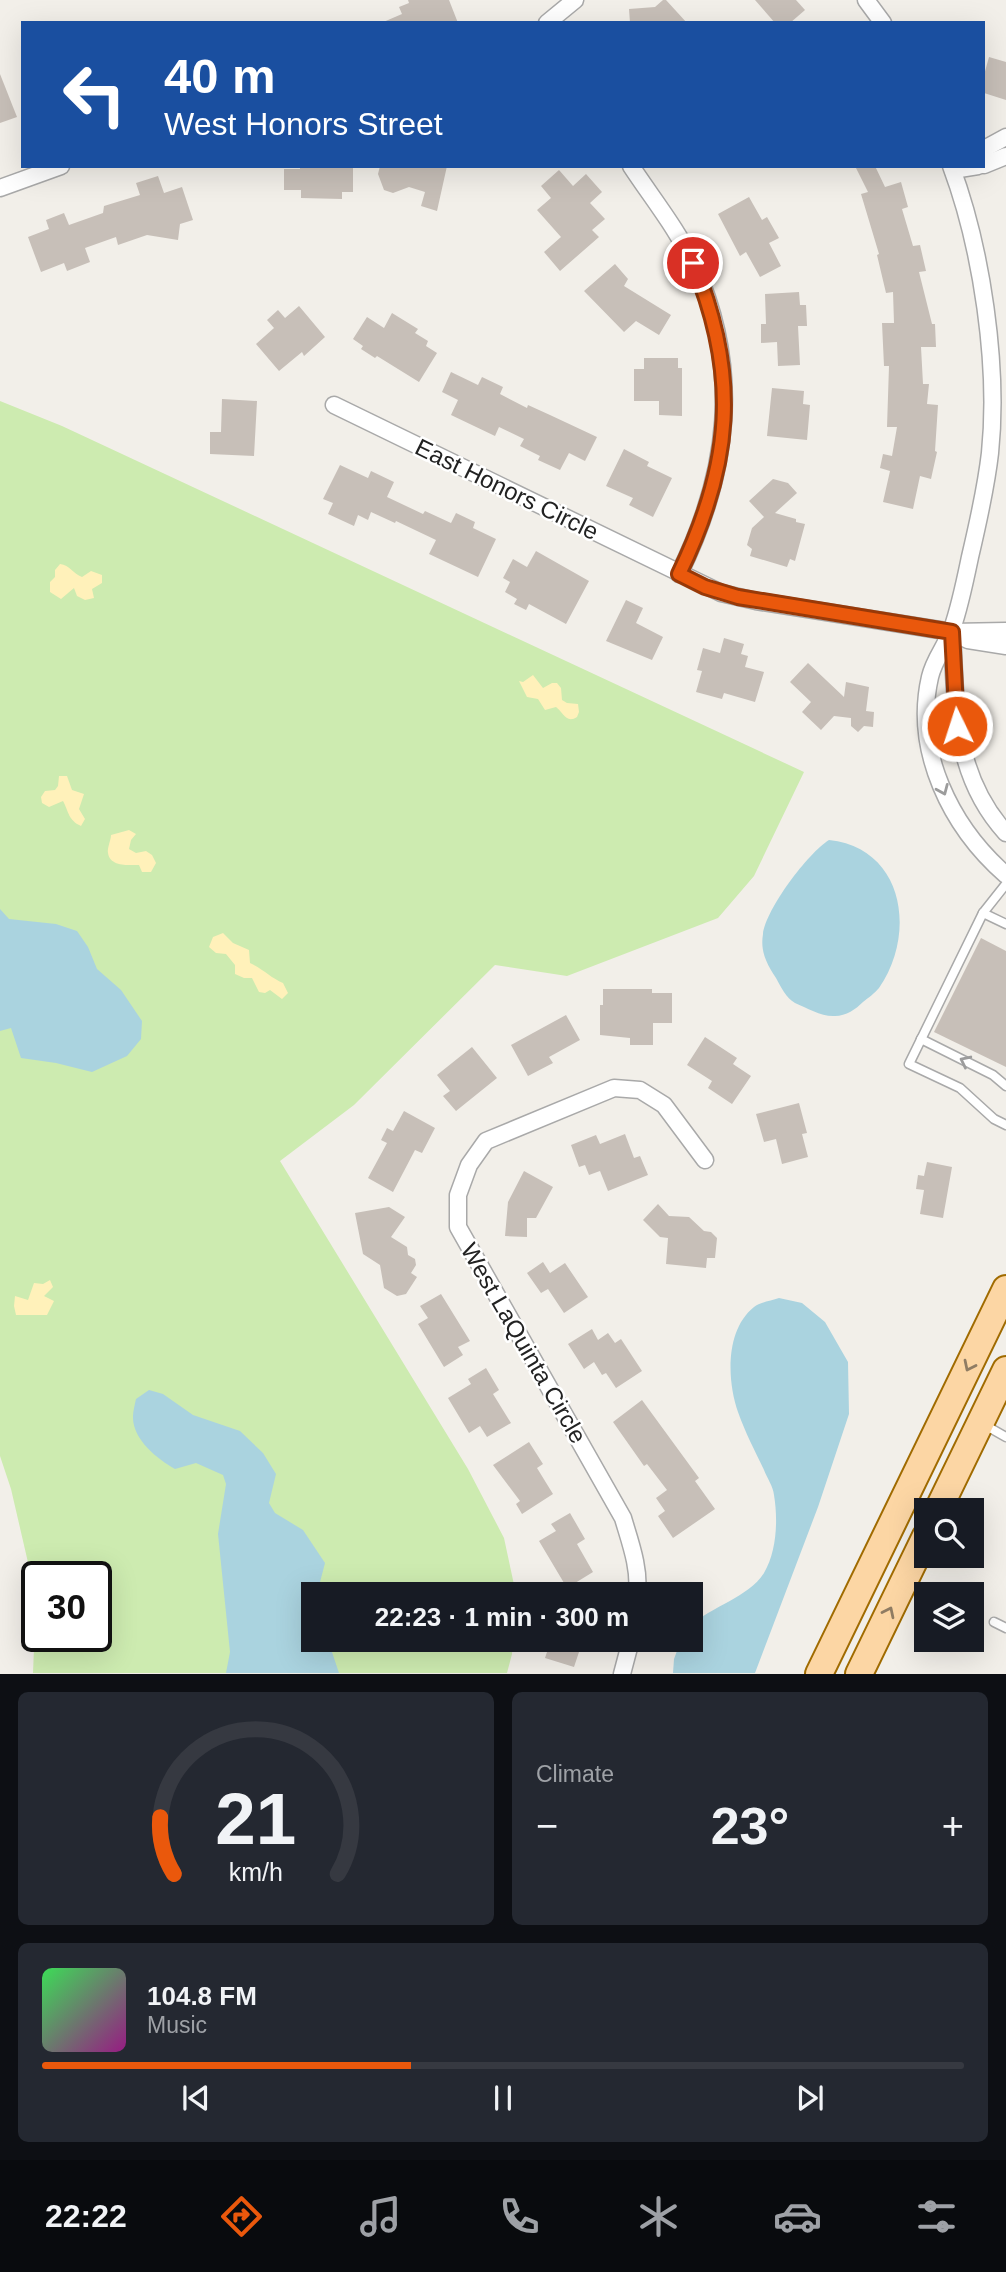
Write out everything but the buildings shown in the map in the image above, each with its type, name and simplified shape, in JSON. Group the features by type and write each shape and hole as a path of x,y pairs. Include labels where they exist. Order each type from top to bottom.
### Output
{"main road":[{"path":"818,1674 1002,1297"},
{"path":"944,1498 1006,1370"},
{"path":"859,1674 914,1561"}],"street":[{"path":"549,21 575,0"},
{"path":"866,0 882,21"},
{"path":"985,148 1006,137"},
{"path":"985,165 1006,156"},
{"path":"0,188 55,168"},
{"path":"632,168 693,263 707,298 718,339 723,381 724,412 717,469 704,520 679,574"},
{"path":"954,168 971,231 988,319 991,392 990,451 984,493 952,632 955,705 961,748 969,772 980,796 1006,833"},
{"name":"East Honors Circle","path":"334,405 705,587 738,597 952,632"},
{"path":"952,632 1006,631"},
{"path":"952,632 968,640 1006,646"},
{"path":"952,632 937,656 930,674 927,735 942,788 957,818 990,862 1006,875"},
{"name":"West LaQuinta Circle","path":"638,1582 634,1552 623,1518 458,1227 457,1195 468,1165 486,1141 614,1088 640,1090 664,1105 705,1160"},
{"path":"622,1674 628,1652"}],"lane":[{"path":"1006,884 983,913 909,1064 960,1088 993,1119 1006,1125"},
{"path":"983,913 1006,924"},
{"path":"921,1039 993,1075 1006,1086"},
{"path":"981,1423 1006,1437"},
{"path":"994,1622 1006,1629"}],"green space":[{"path":"0,401 62,426 804,772 754,876 718,918 567,976 495,965 354,1105 280,1161 468,1469 504,1538 513,1582 301,1582 301,1652 512,1652 507,1673 33,1673 34,1652 112,1652 112,1561 28,1561 11,1489 0,1456"}],"sand":[{"path":"60,564 82,577 91,571 102,575 102,583 92,589 94,598 85,600 77,596 74,588 61,599 50,592 50,582"},
{"path":"533,675 543,688 557,683 561,688 562,700 578,704 577,717 567,718 556,707 545,710 538,699 527,697 519,681 523,682"},
{"path":"59,776 67,776 72,790 84,794 79,809 85,819 81,826 71,818 63,801 49,807 42,803 41,797 45,791 55,790 58,786"},
{"path":"129,830 136,834 129,849 136,853 146,851 152,855 156,863 151,872 142,872 139,865 120,864 109,858 111,835"},
{"path":"223,933 233,943 249,950 250,963 283,983 288,993 282,999 270,990 259,992 252,978 235,974 235,965 226,954 216,953 209,947 213,937"},
{"path":"50,1280 53,1287 44,1296 54,1301 47,1315 16,1315 15,1296 28,1300 34,1283 43,1284"}],"water":[{"path":"829,840 854,846 874,859 888,876 896,896 900,919 898,943 891,966 879,988 854,1010 835,1016 815,1012 789,998 767,963 762,946 766,923 789,882"},
{"path":"0,909 9,919 56,924 77,931 88,947 97,969 121,990 142,1021 141,1039 127,1056 92,1072 21,1058 11,1028 0,1031"},
{"path":"779,1298 802,1303 825,1322 848,1362 849,1414 818,1507 755,1673 673,1673 677,1652 703,1652 703,1617 757,1582 772,1555 776,1524 773,1492 738,1412 731,1371 733,1342 738,1329 756,1305"},
{"path":"149,1390 163,1394 193,1415 240,1431 263,1453 276,1474 269,1503 275,1513 303,1530 325,1563 320,1582 301,1582 301,1652 332,1652 339,1673 226,1673 230,1652 218,1534 226,1484 223,1475 196,1463 175,1469 147,1447 134,1424 136,1399"}],"route":[{"path":"693,263 707,298 718,339 724,412 722,439 711,495 704,520 679,574 721,593 756,601 952,632 957,726"}]}
